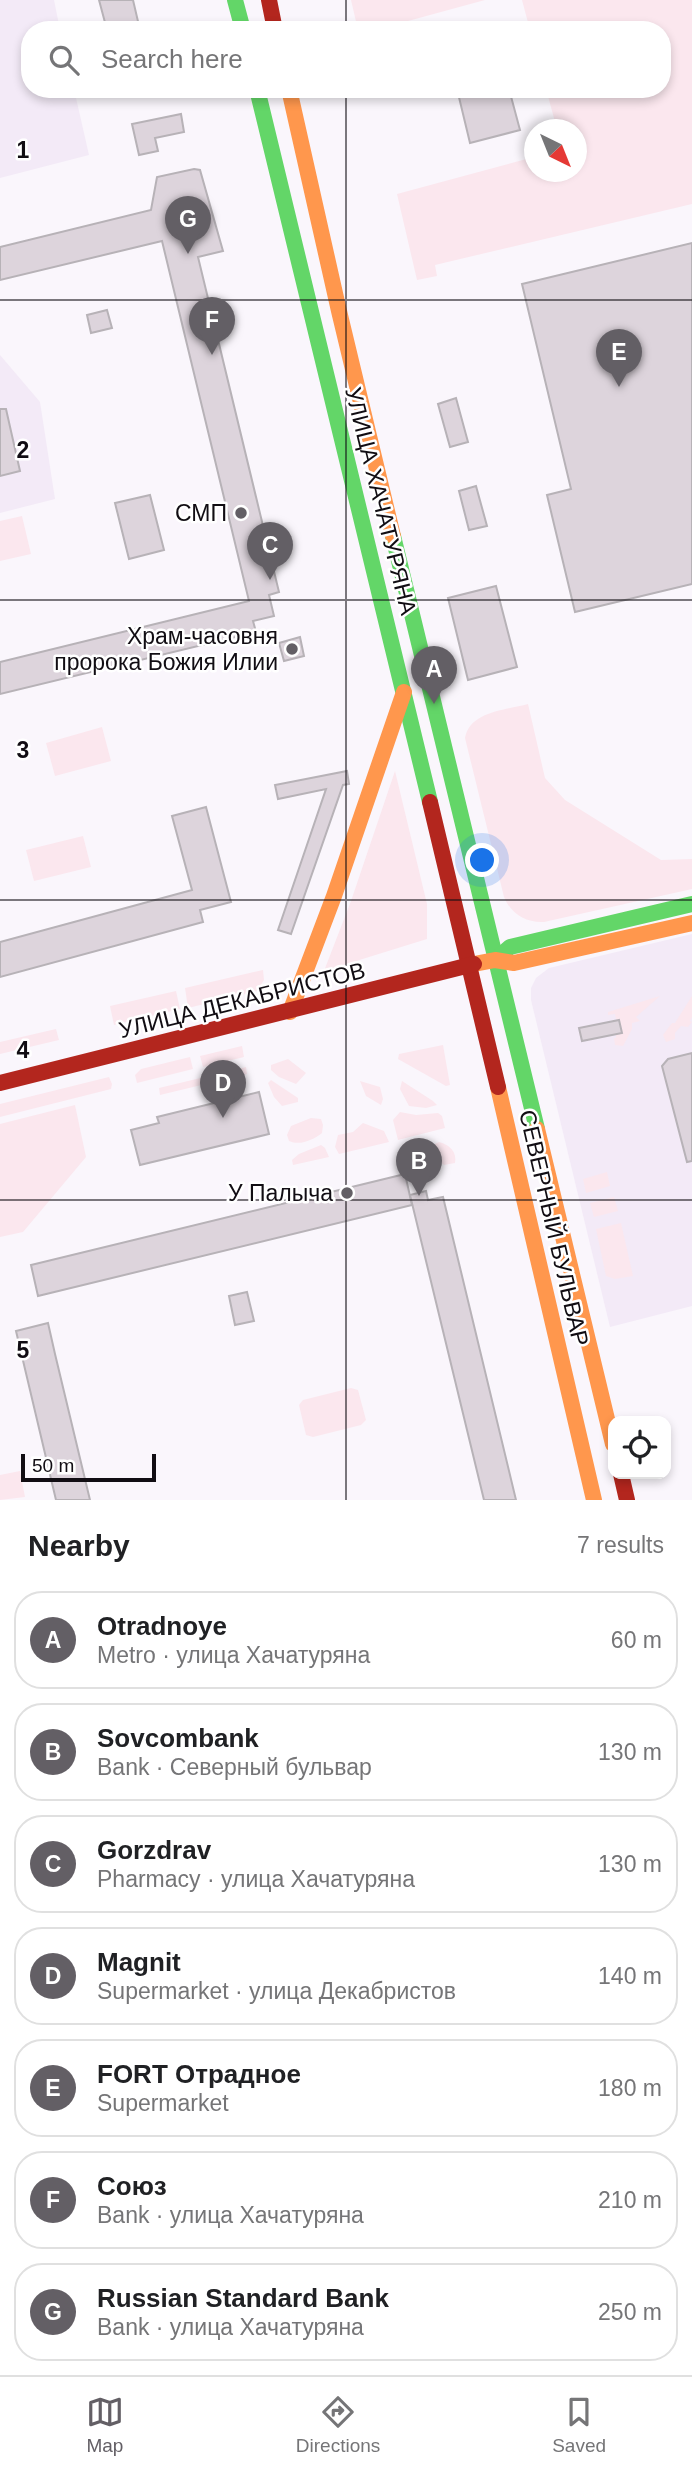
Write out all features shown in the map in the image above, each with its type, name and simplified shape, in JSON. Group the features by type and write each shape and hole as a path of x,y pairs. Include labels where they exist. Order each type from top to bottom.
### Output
{"main road":[{"path":"235,0 241,21"},
{"path":"269,0 273,21"},
{"name":"УЛИЦА ХАЧАТУРЯНА","path":"259,98 470,965"},
{"name":"УЛИЦА ХАЧАТУРЯНА","path":"291,98 339,311 495,960"},
{"path":"290,1012 321,934 404,692"},
{"name":"УЛИЦА ДЕКАБРИСТОВ","path":"495,960 510,947 692,904"},
{"name":"УЛИЦА ДЕКАБРИСТОВ","path":"0,1083 470,965 495,960 514,963 692,923"},
{"name":"СЕВЕРНЫЙ БУЛЬВАР","path":"495,960 608,1423"},
{"name":"СЕВЕРНЫЙ БУЛЬВАР","path":"470,965 594,1500"},
{"path":"622,1479 627,1500"}],"shaded area":[{"path":"0,0 54,0 58,21 21,21 21,98 76,98 89,155 0,178"},
{"path":"351,0 485,0 408,21 356,21"},
{"path":"522,0 692,0 692,204 435,265 437,276 417,280 397,194 524,160 524,182 587,182 587,119 554,119 548,98 671,98 671,21 528,21"},
{"path":"0,355 40,402 55,499 0,513"},
{"path":"22,516 31,554 0,561 0,521"},
{"path":"528,704 545,778 565,800 661,860 692,859 692,889 544,922 525,919 515,913 504,897 465,738 468,729 481,717"},
{"path":"102,727 111,761 55,776 46,743"},
{"path":"395,771 427,904 427,939 324,971 351,901"},
{"path":"83,836 91,867 34,881 26,850"},
{"path":"692,934 692,1306 610,1327 531,1000 531,988 536,978 549,968"},
{"path":"263,970 264,980 257,991 188,1008 185,988"},
{"path":"176,991 180,1009 114,1025 110,1006"},
{"path":"660,996 636,1017 640,1021 632,1023 632,1029 623,1046 615,1045 616,1034 622,1033 615,1014 608,1015 608,1012"},
{"path":"692,996 692,1022 688,1027 681,1026 675,1033 675,1039 666,1042 663,1035 672,1023 675,1023"},
{"path":"56,1029 59,1040 0,1054 0,1042"},
{"path":"443,1045 450,1085 446,1086 398,1059 399,1054"},
{"path":"242,1046 244,1057 203,1067 200,1056"},
{"path":"190,1057 193,1069 137,1083 135,1075 141,1069"},
{"path":"288,1059 306,1073 296,1084 279,1077 271,1070 271,1065"},
{"path":"246,1067 247,1074 160,1095 159,1088"},
{"path":"109,1077 111,1089 0,1117 0,1104"},
{"path":"271,1080 298,1098 298,1102 282,1106 274,1097 268,1083"},
{"path":"360,1081 380,1087 383,1099 381,1105 366,1096"},
{"path":"402,1081 437,1105 426,1108 409,1106 400,1089"},
{"path":"75,1105 86,1157 23,1232 0,1237 0,1124"},
{"path":"400,1112 416,1115 438,1113 442,1116 445,1128 398,1140 393,1120"},
{"path":"311,1118 321,1119 322,1133 306,1142 289,1141 287,1135 291,1126"},
{"path":"363,1123 384,1131 389,1142 339,1154 335,1147 338,1135 353,1132"},
{"path":"439,1142 452,1150 455,1163 444,1165 437,1159 433,1149"},
{"path":"321,1145 329,1157 293,1165 292,1160 299,1154"},
{"path":"607,1172 610,1186 586,1193 583,1179"},
{"path":"614,1197 618,1211 594,1217 590,1203"},
{"path":"621,1223 633,1276 615,1279 606,1276 596,1229"},
{"path":"351,1388 358,1390 366,1420 361,1425 313,1437 306,1435 299,1405 303,1400"},
{"path":"20,1471 25,1497 0,1500 0,1475"}],"building":[{"path":"99,0 133,0 138,21 105,21"},
{"path":"459,98 511,98 520,130 470,143"},
{"path":"181,114 184,132 155,138 158,151 139,155 132,124"},
{"path":"200,170 223,251 198,257 279,592 269,595 274,616 253,621 256,632 0,694 0,662 249,601 162,241 0,280 0,247 151,210 157,177"},
{"path":"692,243 692,584 575,612 547,495 571,489 522,284"},
{"path":"107,310 112,328 91,333 87,315"},
{"path":"456,398 468,442 450,447 438,404"},
{"path":"0,409 6,409 20,471 0,476"},
{"path":"476,486 487,526 469,530 459,491"},
{"path":"150,495 164,550 129,559 115,503"},
{"path":"496,586 517,667 468,680 448,598"},
{"name":"Храм-часовня пророка Божия Илии","path":"300,637 304,656 284,661 279,643"},
{"path":"347,771 349,784 343,785 291,934 278,930 326,789 278,799 275,785"},
{"path":"206,807 231,902 200,910 203,922 0,977 0,942 192,890 172,816"},
{"path":"619,1020 622,1033 582,1041 579,1028"},
{"path":"692,1053 692,1161 687,1162 662,1066 668,1059"},
{"path":"259,1092 269,1134 140,1165 131,1130 159,1123 157,1117"},
{"path":"405,1174 412,1205 38,1296 31,1265"},
{"path":"426,1191 428,1200 443,1197 516,1500 484,1500 410,1195"},
{"path":"247,1292 254,1321 235,1325 229,1296"},
{"path":"48,1323 90,1500 56,1500 16,1331"}],"traffic: fast":[{"path":"235,0 241,21"},
{"path":"259,98 430,802"},
{"path":"393,536 537,1129"},
{"path":"495,960 510,947 692,904"}],"traffic: slow":[{"path":"291,98 393,536"},
{"path":"290,1012 334,896 404,692"},
{"path":"474,964 495,960 514,963 692,923"},
{"path":"498,1087 594,1500"},
{"path":"537,1129 608,1423"}],"traffic: jam":[{"path":"269,0 273,21"},
{"path":"430,802 498,1087"},
{"path":"0,1083 474,964"},
{"path":"622,1479 627,1500"}],"place":[{"name":"Russian Standard Bank","path":"188,254"},
{"name":"Союз","path":"212,355"},
{"name":"FORT Отрадное","path":"619,387"},
{"name":"СМП","path":"241,513"},
{"name":"Gorzdrav","path":"270,580"},
{"name":"Храм-часовня пророка Божия Илии","path":"292,649"},
{"name":"Otradnoye","path":"434,704"},
{"name":"Magnit","path":"223,1118"},
{"name":"У Палыча","path":"347,1193"},
{"name":"Sovcombank","path":"419,1196"}]}
